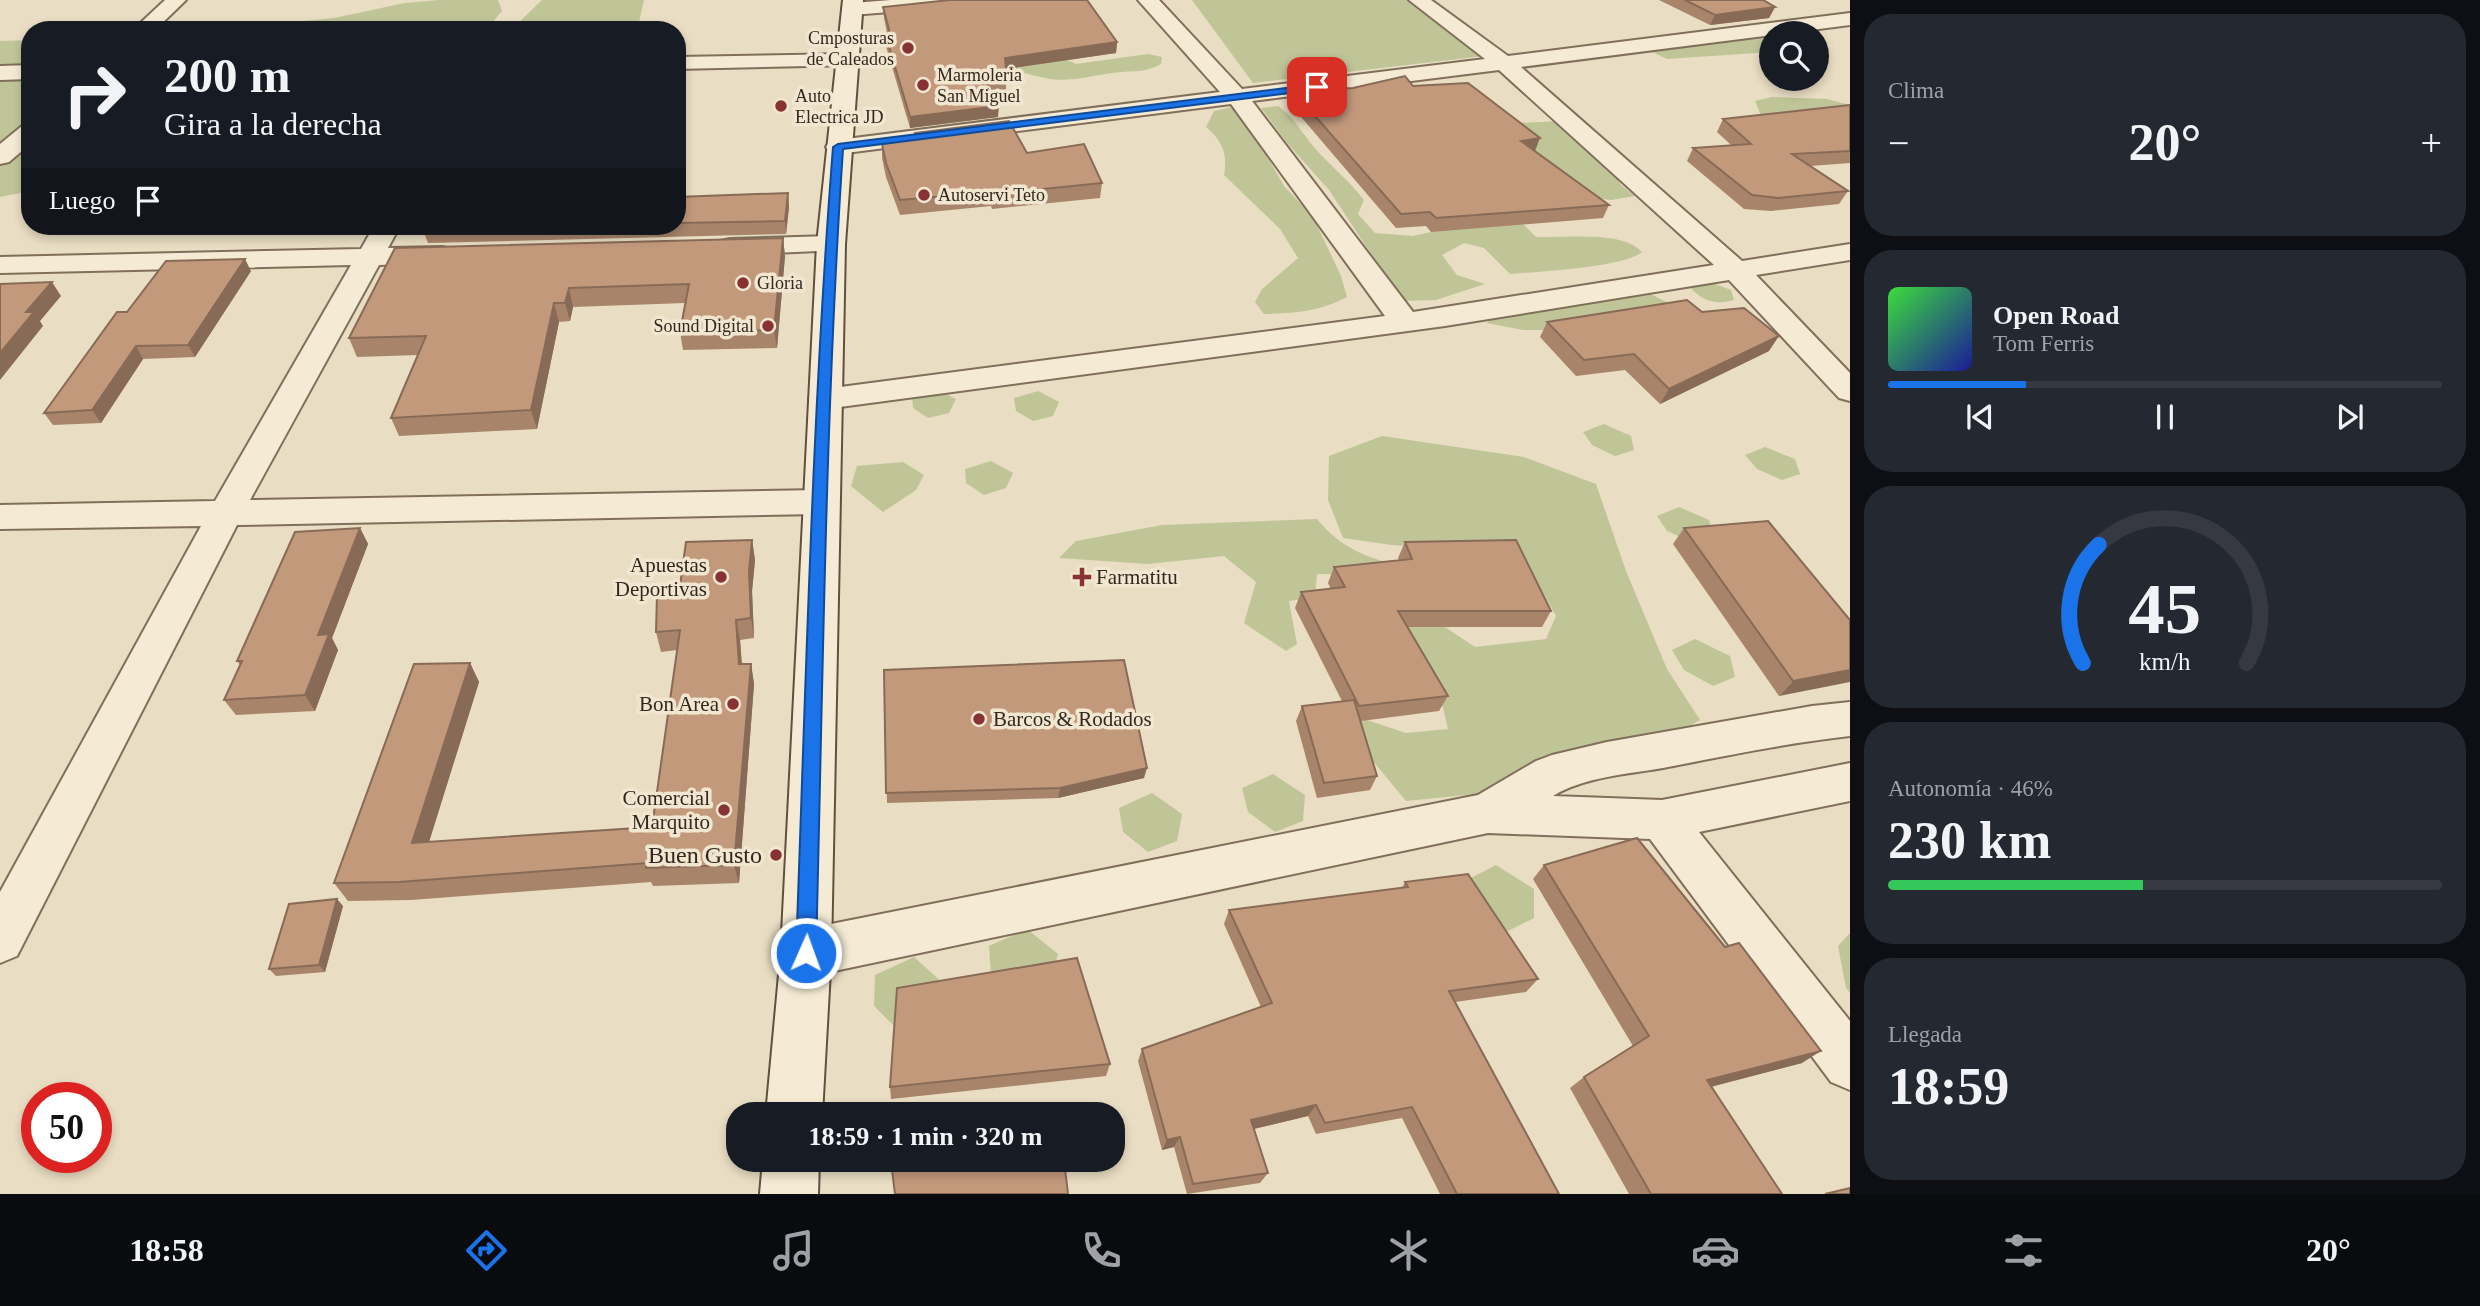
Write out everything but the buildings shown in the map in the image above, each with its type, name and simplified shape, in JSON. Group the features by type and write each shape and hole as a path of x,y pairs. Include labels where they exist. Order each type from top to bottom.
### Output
{"street":[{"path":"153,21 176,0"},
{"path":"795,1102 806,953 831,244 853,4 965,0"},
{"path":"1148,0 1237,97 1405,322"},
{"path":"1419,0 1504,63 1734,270 1850,391"},
{"path":"1794,5 1825,21"},
{"path":"1829,22 1850,19"},
{"path":"1829,23 1850,36"},
{"path":"838,147 1759,31"},
{"path":"686,63 847,60"},
{"path":"0,73 21,72"},
{"path":"0,157 21,139"},
{"path":"0,940 226,512 378,242"},
{"path":"0,265 378,242 464,254"},
{"path":"709,247 831,244"},
{"path":"825,399 1405,322 1850,252"},
{"path":"0,517 820,502"},
{"path":"1488,813 1552,774 1607,760 1812,723 1850,719"},
{"path":"806,953 1488,813 1662,820 1850,782"},
{"path":"1662,820 1850,1063"},
{"path":"789,1194 790,1172"}],"green space":[{"path":"498,0 502,11 494,21 303,21 334,18 405,3"},
{"path":"542,0 644,0 639,21 520,21"},
{"path":"1192,0 1410,0 1484,56 1253,83"},
{"path":"1697,38 1759,38 1759,53 1667,59 1648,50"},
{"path":"21,40 21,193 0,197 0,41"},
{"path":"1054,54 1076,64 1148,54 1162,57 1161,64 1148,69 1068,80 1050,79 998,67"},
{"path":"1772,97 1827,99 1850,105 1762,118 1755,101"},
{"path":"1278,106 1364,200 1358,214 1375,233 1413,236 1449,228 1521,222 1536,237 1607,238 1633,245 1642,252 1633,257 1600,265 1510,274 1484,248 1464,243 1442,255 1457,275 1485,284 1436,300 1402,301 1329,190 1287,143 1261,108"},
{"path":"1232,107 1264,151 1284,186 1313,217 1341,276 1347,297 1316,309 1286,313 1264,314 1255,302 1262,289 1298,258 1280,229 1224,175 1225,160 1222,148 1206,127 1214,111"},
{"path":"1561,121 1611,166 1621,185 1635,196 1611,200 1589,197 1493,124"},
{"path":"1707,281 1731,290 1734,300 1710,301 1690,287"},
{"path":"1647,292 1668,303 1560,330 1523,330 1487,323 1496,313"},
{"path":"937,389 956,399 949,413 928,418 913,408 912,396"},
{"path":"1038,391 1059,402 1053,416 1033,421 1016,411 1014,398"},
{"path":"1604,424 1631,436 1634,450 1615,456 1592,445 1583,432"},
{"path":"1382,436 1524,457 1596,484 1626,571 1667,669 1700,720 1655,745 1487,793 1406,801 1368,755 1358,717 1406,733 1448,729 1440,695 1402,627 1427,615 1475,647 1546,639 1556,616 1522,554 1392,545 1343,538 1328,500 1329,456"},
{"path":"1765,447 1795,459 1800,474 1782,480 1757,469 1745,455"},
{"path":"991,461 1013,473 1006,488 984,495 966,483 965,469"},
{"path":"903,462 924,475 916,490 883,512 851,486 857,466"},
{"path":"1679,507 1709,520 1713,537 1694,543 1667,531 1657,516"},
{"path":"1317,519 1346,545 1382,561 1381,575 1317,574 1315,597 1289,601 1297,644 1286,651 1244,623 1256,582 1224,556 1148,564 1059,558 1076,541 1162,525"},
{"path":"1695,639 1730,656 1735,677 1713,686 1684,670 1672,650"},
{"path":"1273,774 1305,795 1303,821 1275,832 1248,812 1242,788"},
{"path":"1152,793 1182,814 1177,841 1148,852 1123,832 1119,808"},
{"path":"1496,865 1534,889 1534,918 1508,931 1476,908 1465,881"},
{"path":"1027,929 1058,954 1049,987 991,975 989,946"},
{"path":"1850,933 1850,993 1846,988 1838,946"},
{"path":"914,957 944,984 899,1031 874,1006 875,975"}],"place":[{"name":"Cmposturas de Caleados","path":"908,48"},
{"name":"Marmoleria San Miguel","path":"923,85"},
{"name":"Auto Electrica JD","path":"781,106"},
{"name":"Autoservi Teto","path":"924,195"},
{"name":"Gloria","path":"743,283"},
{"name":"Sound Digital","path":"768,326"},
{"name":"Apuestas Deportivas","path":"721,577"},
{"name":"Farmatitu","path":"1082,577"},
{"name":"Bon Area","path":"733,704"},
{"name":"Barcos & Rodados","path":"979,719"},
{"name":"Comercial Marquito","path":"724,810"},
{"name":"Buen Gusto","path":"776,855"}],"route":[{"path":"806,953 820,502 838,147 1317,87"}]}
